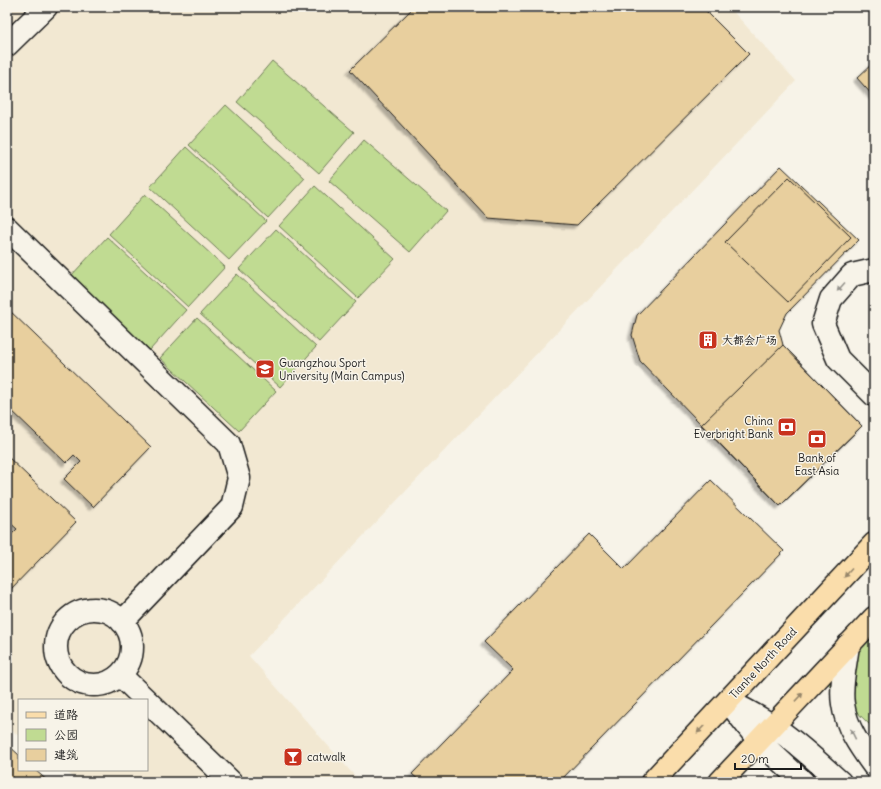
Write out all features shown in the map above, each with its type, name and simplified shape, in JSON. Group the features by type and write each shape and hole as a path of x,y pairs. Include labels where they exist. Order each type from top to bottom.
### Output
{"main road":[{"name":"Tianhe North Road","path":"652,782 874,544"},
{"path":"720,782 874,618"}],"street":[{"path":"7,45 46,7"},
{"path":"7,228 228,444 239,478 232,507 122,622"},
{"path":"874,270 852,275 831,299 823,324 838,359 874,395"},
{"path":"94,609 106,611 117,616 122,622 130,636 132,648 130,659 125,670 120,675 105,684 92,685 80,682 68,675 61,665 57,652 57,639 62,627 71,617 82,611 94,609"},
{"path":"848,645 842,703 849,726 858,744 874,766"},
{"path":"120,675 144,699"},
{"path":"728,701 766,733 803,782"},
{"path":"148,703 231,782"},
{"path":"766,733 781,731 840,782"},
{"path":"766,733 784,782"}],"shaded area":[{"name":"Guangzhou Sport University (Main Campus)","path":"7,7 729,7 796,81 249,656 360,782 80,782 65,771 148,771 148,699 18,699 18,735 7,727"}],"green space":[{"path":"272,61 354,132 319,173 237,102"},
{"path":"226,105 305,178 268,218 189,145"},
{"path":"364,140 446,211 410,252 329,181"},
{"path":"186,147 266,221 229,260 150,187"},
{"path":"315,186 395,259 358,298 279,226"},
{"path":"145,194 225,267 188,307 109,234"},
{"path":"276,229 356,302 319,342 239,269"},
{"path":"107,237 186,310 150,350 70,277"},
{"path":"237,274 316,347 280,387 200,314"},
{"path":"197,318 276,391 239,431 160,358"},
{"path":"874,608 874,729 815,671"}],"building":[{"path":"414,7 702,7 749,54 577,225 488,218 350,70"},
{"path":"874,62 874,97 857,78"},
{"name":"大都会广场","path":"781,166 859,240 787,313 779,330 783,345 862,426 780,506 640,361 632,335 637,315"},
{"path":"789,177 851,237 788,302 725,242"},
{"path":"7,308 151,447 93,507 64,479 81,462 74,455 66,463 7,406"},
{"path":"783,345 862,426 780,506 701,425"},
{"path":"7,456 76,522 7,593 7,539 17,529 7,520"},
{"path":"711,480 784,551 559,782 421,782 412,774 513,670 484,642 589,534 624,569"},
{"path":"7,744 18,754 18,771 36,771 49,782 7,782"}],"place":[{"name":"大都会广场","path":"708,340"},
{"name":"Guangzhou Sport University (Main Campus)","path":"265,369"},
{"name":"China Everbright Bank","path":"787,427"},
{"name":"Bank of East Asia","path":"817,439"},
{"name":"catwalk","path":"293,757"}]}
